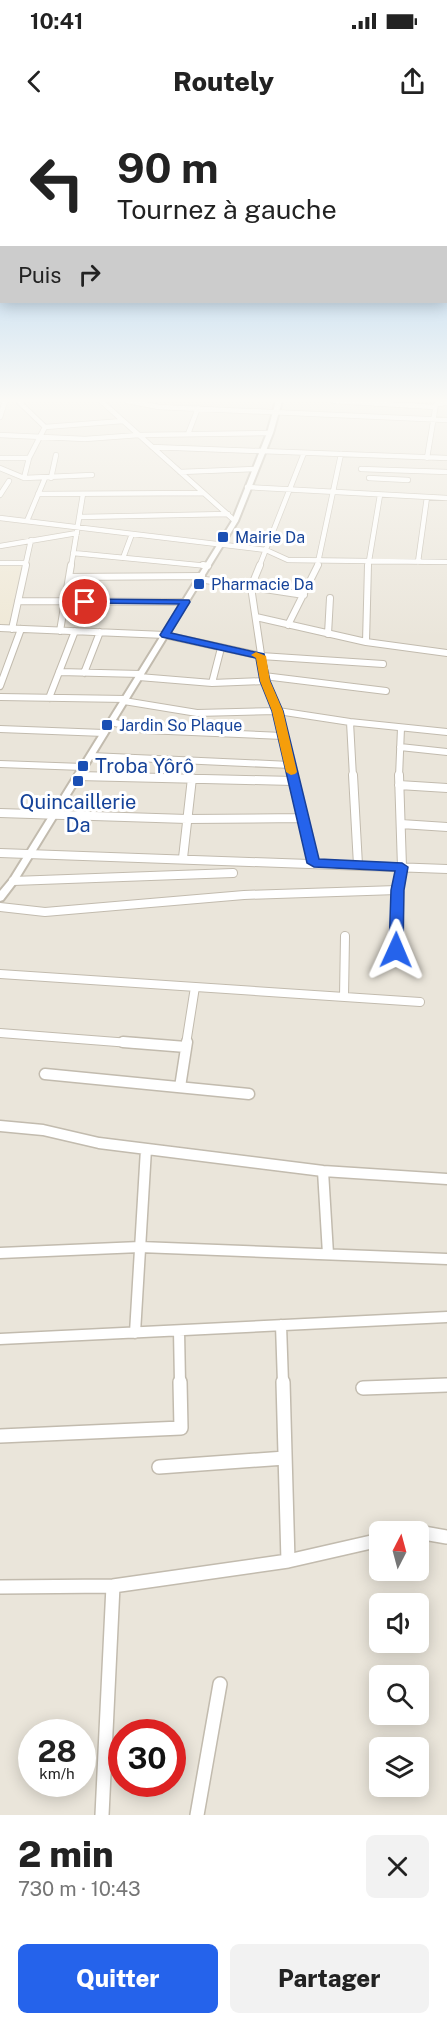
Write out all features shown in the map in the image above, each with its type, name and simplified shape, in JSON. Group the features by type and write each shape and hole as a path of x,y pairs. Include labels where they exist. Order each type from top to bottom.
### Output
{"street":[{"path":"27,521 47,480"},
{"path":"189,480 236,521"},
{"path":"1,895 30,854 236,521 250,480"},
{"path":"293,480 251,587 264,678 278,711 314,863"},
{"path":"288,625 320,561 336,480"},
{"path":"408,480 408,496"},
{"path":"0,495 9,481"},
{"path":"247,487 447,498"},
{"path":"39,494 203,493"},
{"path":"60,631 83,494"},
{"path":"366,642 368,562 380,495"},
{"path":"418,562 428,497"},
{"path":"80,518 228,514"},
{"path":"0,518 77,530 132,534 266,550 288,560 447,562"},
{"path":"0,546 77,530"},
{"path":"123,558 132,534"},
{"path":"12,628 31,540"},
{"path":"73,553 208,566"},
{"path":"0,563 26,562"},
{"path":"69,577 201,578 304,595"},
{"path":"328,634 330,598"},
{"path":"18,602 186,602"},
{"path":"256,617 366,642 447,652"},
{"path":"0,628 165,635 261,656 383,664"},
{"path":"0,686 3,669 21,629"},
{"path":"49,698 75,631"},
{"path":"84,673 100,632"},
{"path":"212,683 221,648"},
{"path":"59,672 140,676 212,683 264,678 386,691"},
{"path":"0,697 125,700 197,713 278,711 400,729 447,732"},
{"path":"111,722 145,730 283,736"},
{"path":"350,722 358,865"},
{"path":"0,729 104,733"},
{"path":"396,950 397,890 402,867 399,785 400,729"},
{"path":"400,747 447,752"},
{"path":"91,756 290,765"},
{"path":"0,764 83,768"},
{"path":"78,776 293,781"},
{"path":"183,858 192,778"},
{"path":"399,785 447,788"},
{"path":"0,813 187,819 303,818"},
{"path":"401,824 447,827"},
{"path":"0,853 447,869"},
{"path":"13,881 233,873"},
{"path":"0,907 45,912 244,895 397,890"},
{"path":"344,997 345,936"},
{"path":"0,974 420,1002"},
{"path":"180,1088 195,987"},
{"path":"0,1033 186,1047"},
{"path":"45,1074 249,1094"},
{"path":"0,1126 43,1130 99,1143 323,1171 447,1179"},
{"path":"135,1333 146,1149"},
{"path":"323,1171 328,1254"},
{"path":"0,1253 140,1247 447,1259"},
{"path":"0,1339 447,1317"},
{"path":"281,1325 288,1562"},
{"path":"0,1436 181,1428 179,1330"},
{"path":"363,1388 447,1385"},
{"path":"159,1467 285,1458"},
{"path":"429,1534 447,1537"},
{"path":"0,1587 113,1586 288,1562 369,1543"},
{"path":"102,1815 113,1586"},
{"path":"197,1815 220,1684"}],"shaded area":[{"path":"0,480 447,480 447,1815 0,1815"},
{"path":"0,565 22,565 8,627 0,626"}],"slow traffic":[{"path":"256,655 261,656 265,681 278,711 291,772"}],"place":[{"name":"Mairie Da","path":"223,537"},
{"name":"Pharmacie Da","path":"199,584"},
{"name":"Jardin So Plaque","path":"107,725"},
{"name":"Troba Yôrô","path":"83,766"},
{"name":"Quincaillerie Da","path":"78,781"}],"route":[{"path":"85,602 186,602 165,635 261,656 265,681 278,711 314,863 402,867 397,890 396,950"}]}
